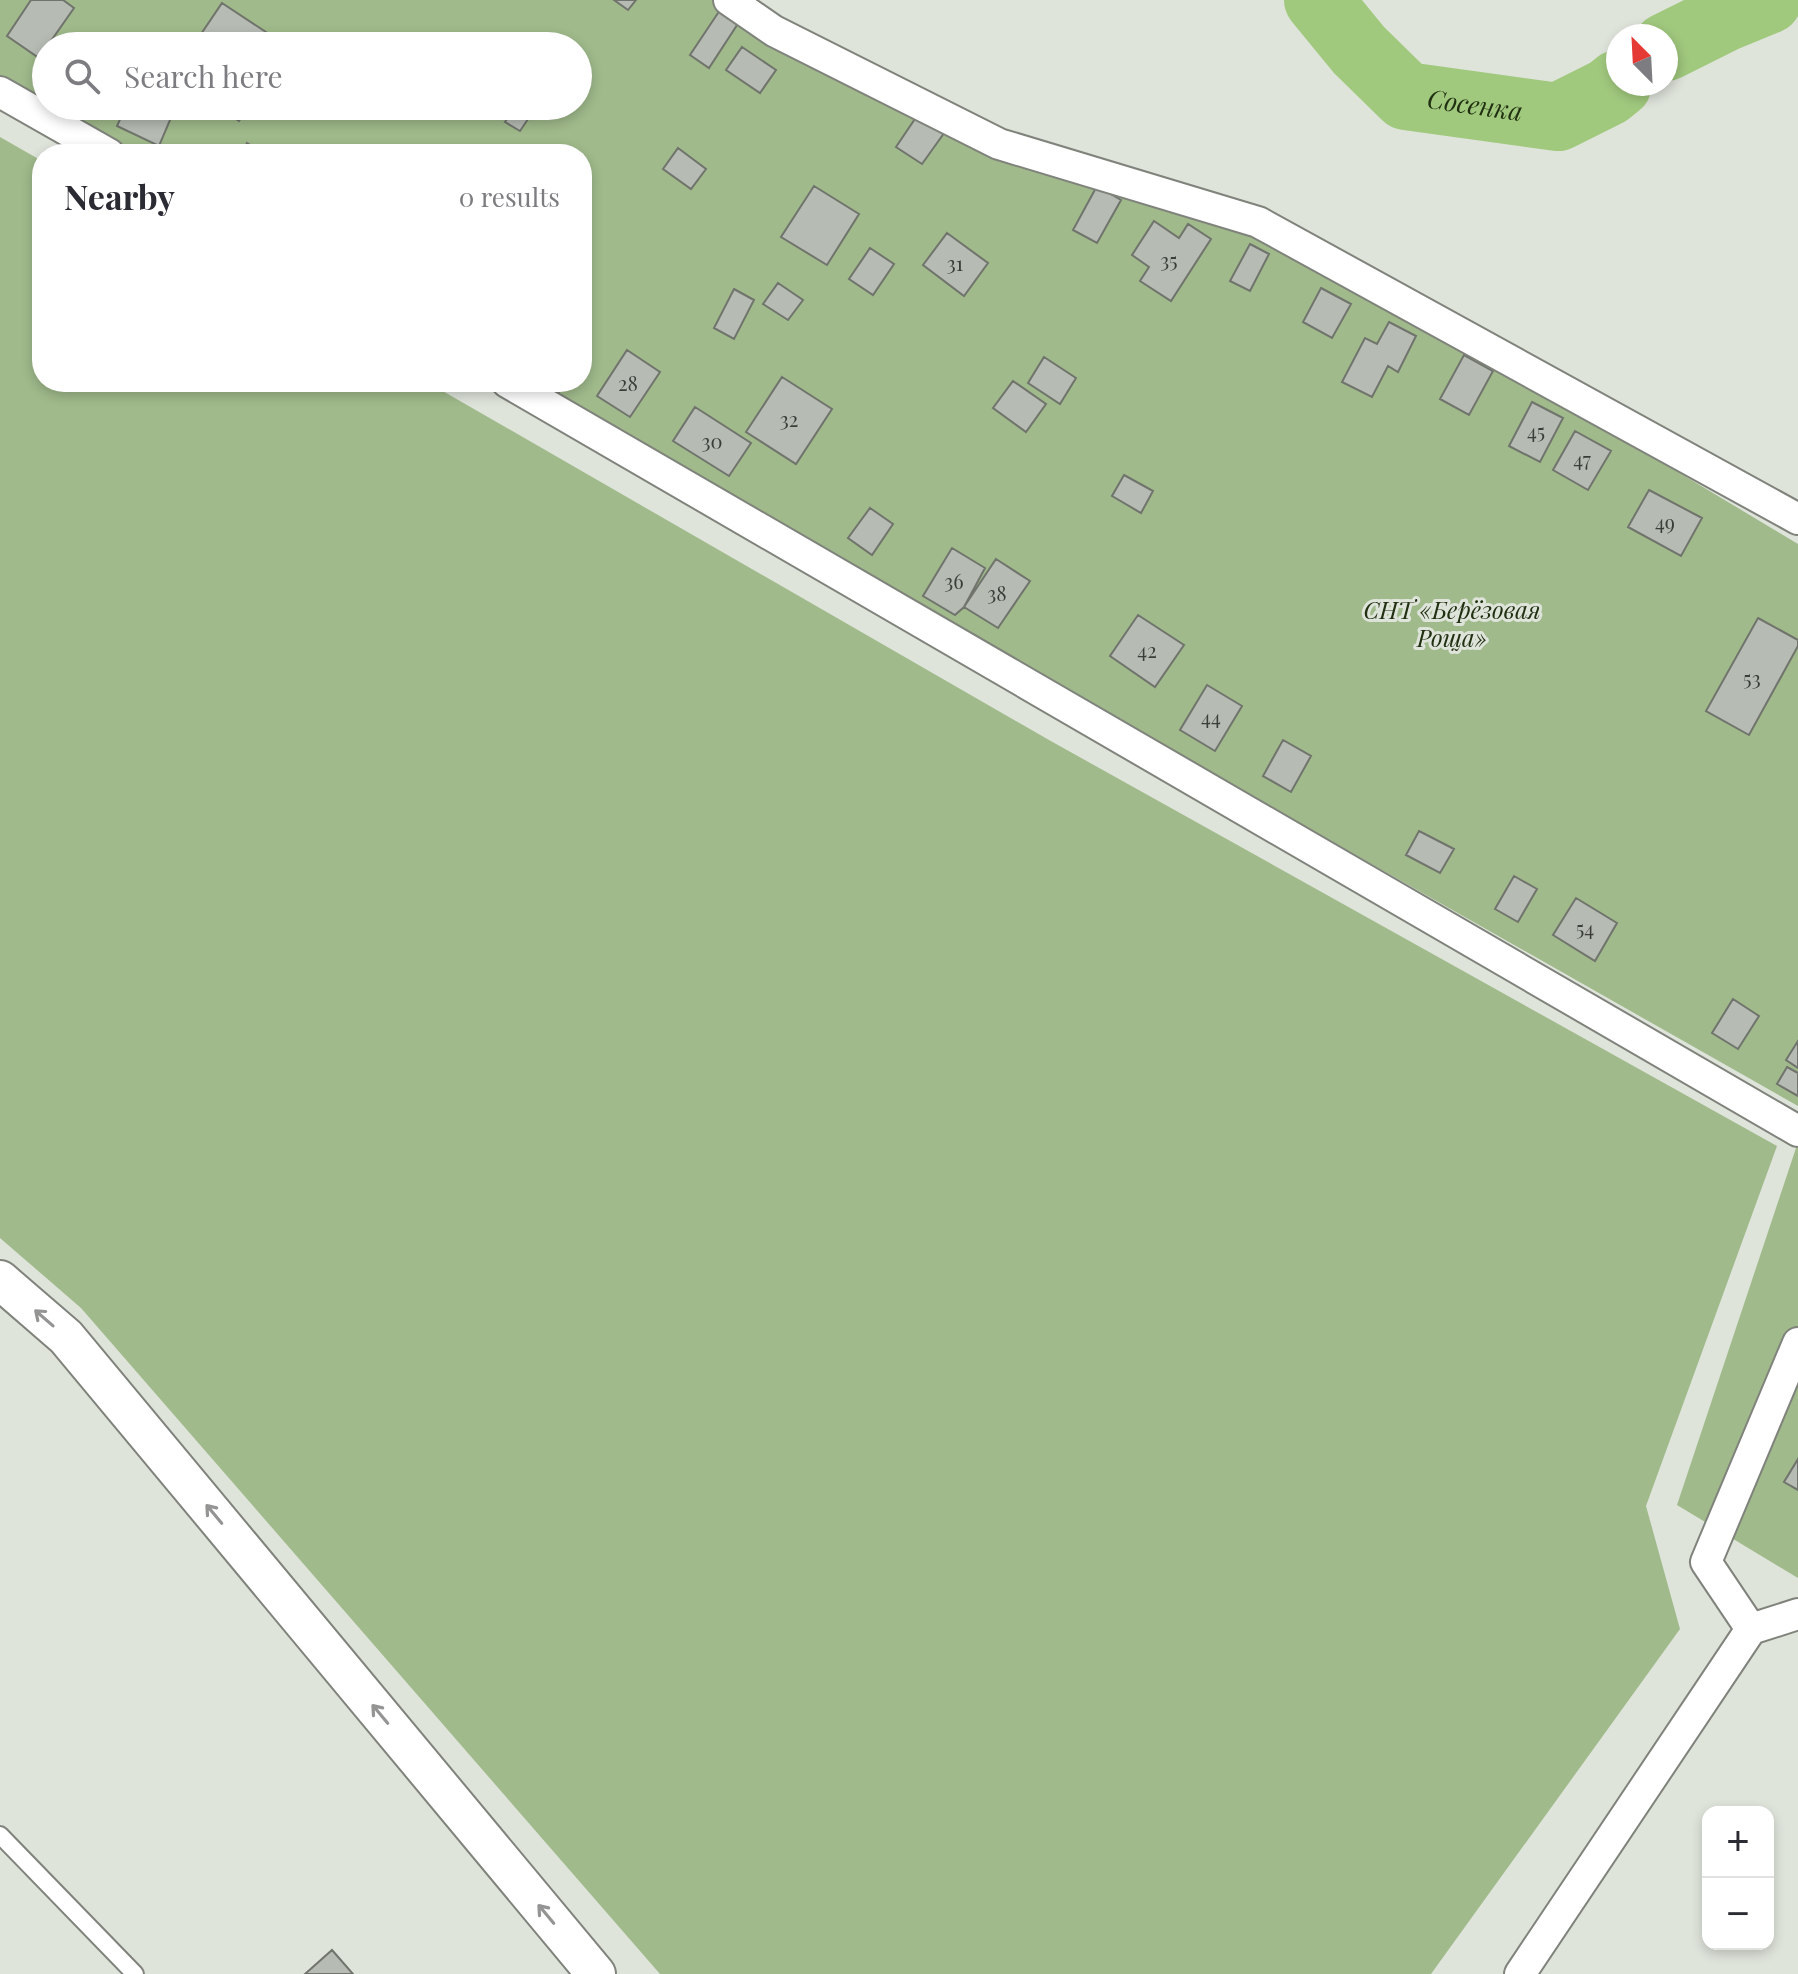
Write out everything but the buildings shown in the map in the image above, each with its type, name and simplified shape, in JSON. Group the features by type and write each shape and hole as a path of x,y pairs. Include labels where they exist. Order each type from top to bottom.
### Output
{"street":[{"path":"729,0 774,31 999,144 1258,222 1798,519"},
{"path":"0,92 32,110"},
{"path":"49,120 91,144"},
{"path":"524,392 1798,1131"},
{"path":"0,1280 66,1337 596,1974"},
{"path":"1751,1629 1706,1562 1798,1343"},
{"path":"1520,1974 1751,1629 1798,1614"}],"lane":[{"path":"0,1835 135,1974"}],"green space":[{"name":"СНТ «Берёзовая Роща»","path":"0,0 730,0 880,96 1258,234 1573,409 1798,544 1798,1106 540,392 592,392 592,144 102,144 60,120 592,120 592,32 32,32 32,104 0,86"},
{"path":"0,137 32,155 32,392 444,392 1049,740 1777,1146 1646,1506 1680,1629 1431,1974 660,1974 81,1308 0,1238"},
{"path":"1798,1142 1798,1578 1677,1505"}],"waterway":[{"name":"Сосенка","path":"1318,0 1359,50 1406,96 1558,117 1606,93"},
{"name":"Сосенка","path":"1678,41 1768,0"}]}
